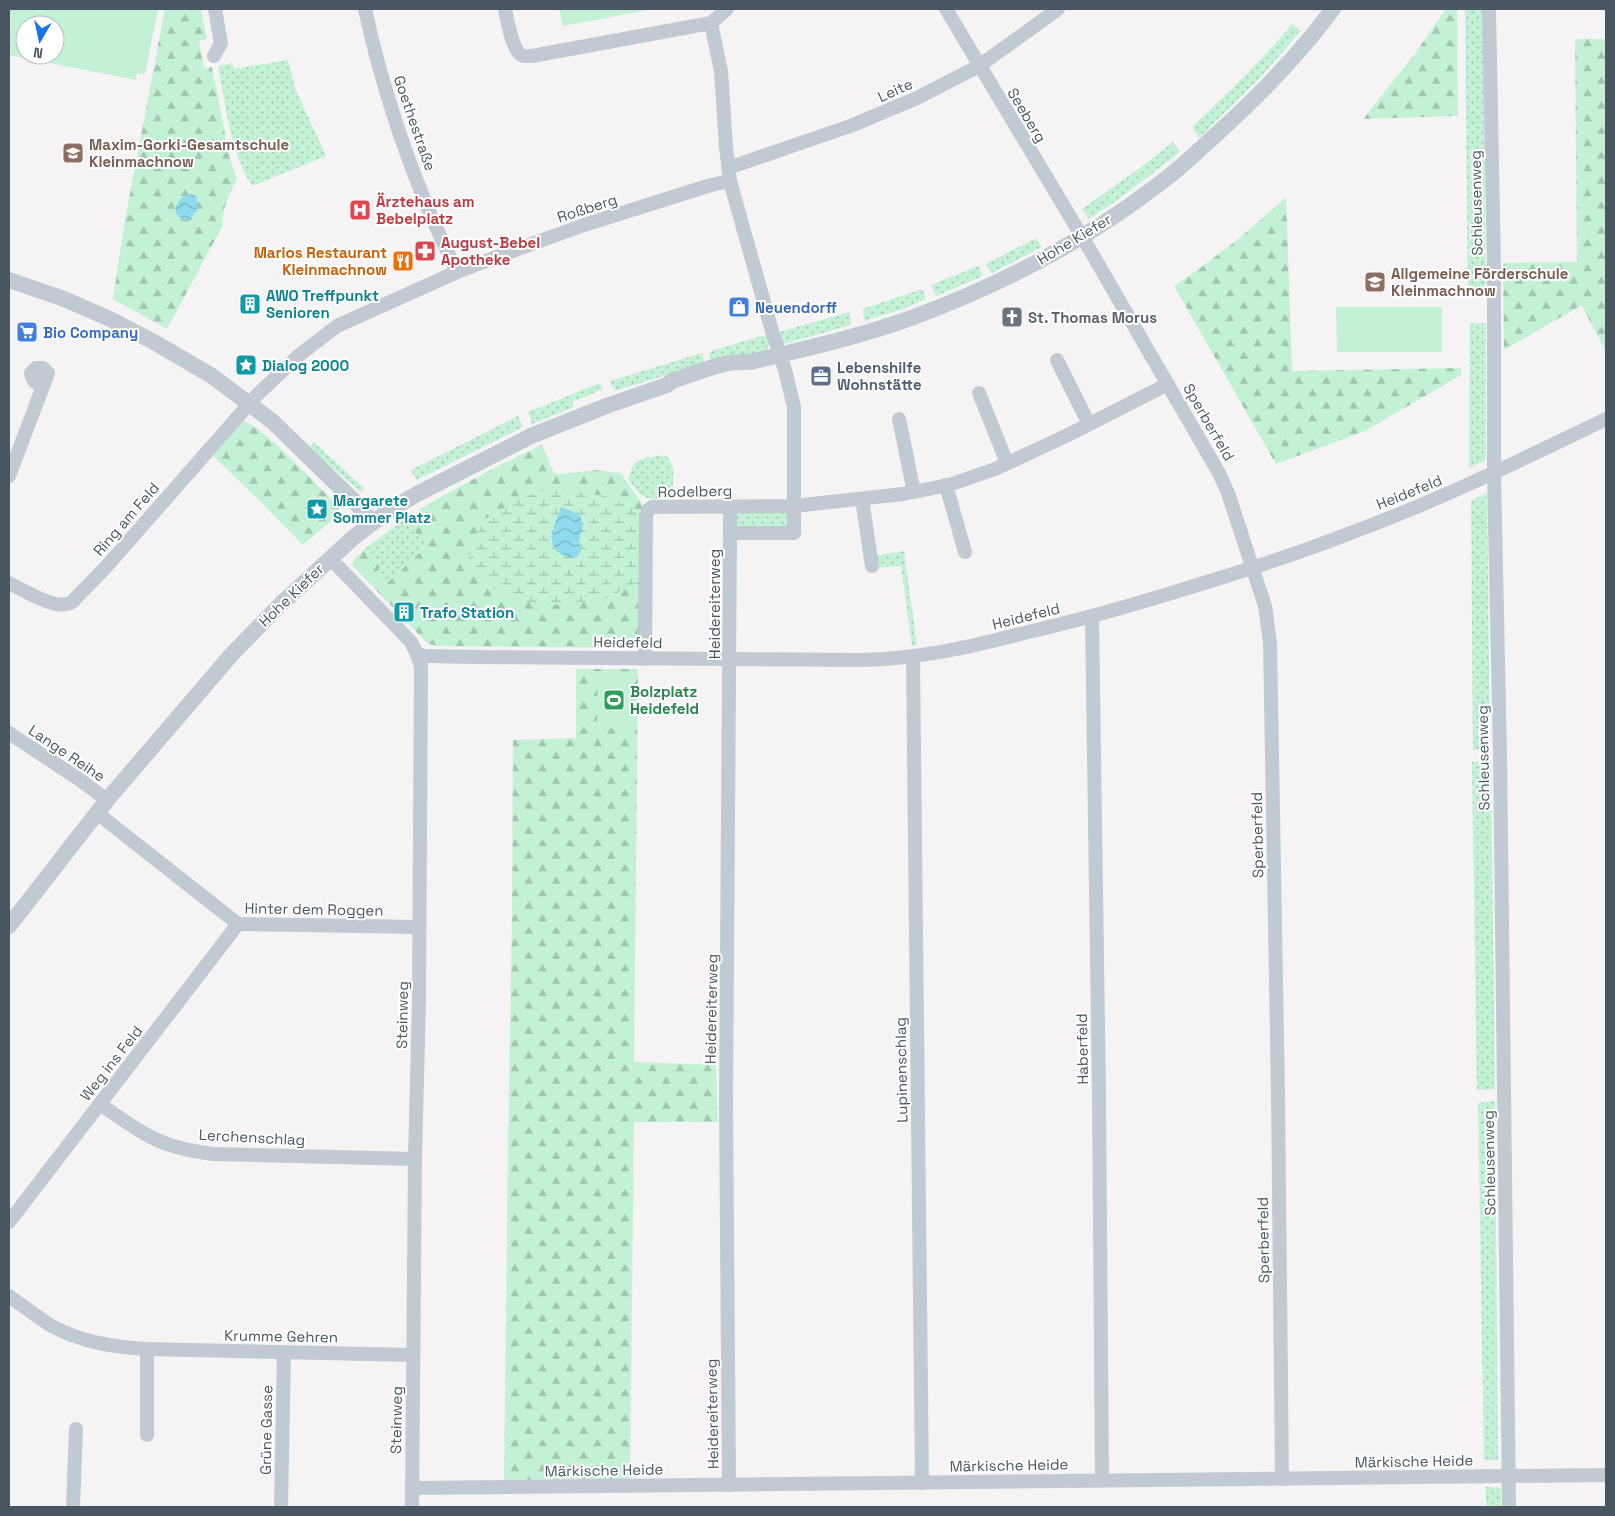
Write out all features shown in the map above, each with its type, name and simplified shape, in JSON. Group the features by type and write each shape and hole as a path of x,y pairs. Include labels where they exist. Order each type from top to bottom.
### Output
{"street":[{"path":"214,56 221,43 215,9"},
{"name":"Goethestraße","path":"364,9 372,43 402,143 424,200 457,272"},
{"path":"504,9 514,42 523,56 532,56 711,23 727,9"},
{"name":"Seeberg","path":"946,9 1082,237"},
{"name":"Leite","path":"729,174 917,98 979,66 1058,9"},
{"name":"Hohe Kiefer","path":"9,926 107,800 232,654 281,604 372,522 417,494 531,436 609,405 711,368 779,355 910,319 1017,273 1082,237 1168,178 1237,116 1297,53 1333,9"},
{"name":"Schleusenweg","path":"1489,9 1494,268 1494,473 1500,755 1509,1507"},
{"name":"Heidereiterweg","path":"711,23 721,71 729,174 794,407 794,533 730,533"},
{"name":"Roßberg","path":"248,404 298,356 337,326 457,272 584,225 711,185 729,174"},
{"name":"Sperberfeld","path":"1082,237 1225,486 1265,606 1270,642 1278,1084 1282,1479"},
{"path":"9,280 64,299 110,319 212,376 272,421 356,503 372,522"},
{"path":"1057,360 1089,424"},
{"path":"9,476 48,373"},
{"name":"Rodelberg","path":"645,659 646,516 652,506 794,506 862,500 946,485 995,469 1168,384"},
{"path":"979,393 1007,463"},
{"name":"Ring am Feld","path":"9,583 56,605 64,606 72,602 106,567 248,404"},
{"path":"899,419 914,492"},
{"name":"Heidefeld","path":"418,654 426,656 645,659 860,660 913,657 972,646 1092,617 1253,568 1355,532 1449,494 1606,419"},
{"path":"946,485 965,552"},
{"path":"862,500 872,566"},
{"name":"Heidereiterweg","path":"729,1485 726,1151 730,506"},
{"name":"Steinweg","path":"330,558 411,642 418,654 421,667 412,1507"},
{"name":"Haberfeld","path":"1092,617 1102,1480"},
{"name":"Lupinenschlag","path":"913,657 922,1484"},
{"name":"Lange Reihe","path":"9,733 107,800"},
{"name":"Hinter dem Roggen","path":"97,813 238,924 419,927"},
{"name":"Weg ins Feld","path":"9,1222 238,924"},
{"name":"Lerchenschlag","path":"100,1104 149,1136 170,1145 193,1151 213,1154 415,1159"},
{"name":"Krumme Gehren","path":"9,1296 51,1325 70,1334 90,1342 119,1348 413,1355"},
{"path":"146,1435 147,1349"},
{"name":"Grüne Gasse","path":"281,1507 284,1352"},
{"path":"73,1507 76,1429"},
{"name":"Märkische Heide","path":"412,1488 922,1484 1102,1480 1606,1475"}],"green space":[{"path":"9,9 158,9 145,74 137,73 136,80 60,65 65,65 65,15 15,15 15,56 9,55"},
{"path":"165,9 201,9 207,39 199,41 204,68 212,67 230,159 237,179 225,207 223,225 167,329 113,299 125,220"},
{"path":"559,9 646,9 563,26"},
{"path":"1446,9 1457,9 1458,116 1363,119 1414,55"},
{"path":"1465,9 1483,9 1486,294 1468,295"},
{"path":"1292,24 1301,31 1258,80 1199,138 1192,127 1244,77"},
{"path":"1575,39 1606,39 1606,352 1582,305 1504,350 1503,263 1577,262"},
{"path":"288,60 295,88 326,156 252,186 234,143 226,112 218,66 232,63 234,69"},
{"path":"1173,142 1180,152 1119,199 1089,219 1082,209"},
{"path":"1286,197 1292,371 1461,368 1461,375 1365,431 1276,464 1174,286 1232,244"},
{"path":"1036,238 1042,247 992,273 986,264"},
{"path":"978,266 983,276 936,296 931,285"},
{"path":"922,289 926,299 903,309 864,321 863,309"},
{"path":"1336,307 1442,307 1442,352 1337,352"},
{"path":"850,312 851,325 783,344 779,332"},
{"path":"1470,323 1486,323 1486,460 1469,468"},
{"path":"766,335 769,345 763,352 713,364 709,357 711,351"},
{"path":"702,353 705,365 615,391 610,381"},
{"path":"600,383 603,389 572,402 574,407 532,424 528,412"},
{"path":"518,416 523,427 416,480 411,470"},
{"path":"243,421 264,434 292,459 339,507 339,514 303,545 213,456"},
{"path":"314,442 364,488 361,492 309,448"},
{"path":"542,445 554,473 595,470 621,473 642,504 642,648 438,646 428,644 352,565 353,560 366,548 382,566 375,573 386,584 428,545 403,520 494,468"},
{"path":"665,455 673,468 672,493 658,499 647,498 637,491 628,479 634,463 645,458"},
{"path":"554,487 609,497 642,512 642,580 605,599 552,605 519,600 490,587 481,579 468,553 483,520 526,496"},
{"path":"1487,493 1490,749 1473,750 1471,501"},
{"path":"734,512 788,512 788,527 737,528"},
{"path":"403,520 428,545 386,584 374,573 382,566 366,548"},
{"path":"904,551 917,645 912,646 901,566 875,568 874,556"},
{"path":"576,669 638,669 634,1062 716,1065 718,1122 634,1122 630,1479 504,1480 513,740 576,738"},
{"name":"Bolzplatz Heidefeld","path":"598,672 630,672 629,729 597,728"},
{"path":"1491,761 1495,1089 1477,1090 1472,762"},
{"path":"1495,1101 1498,1460 1484,1460 1478,1103"},
{"path":"1486,1487 1501,1488 1501,1507 1486,1507"}],"water":[{"path":"191,194 197,197 197,212 195,212 191,220 179,217 176,209 180,200"},
{"path":"561,507 579,514 583,523 579,542 581,551 577,557 561,554 553,544 552,532"}],"place":[{"name":"Maxim-Gorki-Gesamtschule Kleinmachnow","path":"73,153"},
{"name":"Ärztehaus am Bebelplatz","path":"360,210"},
{"name":"August-Bebel Apotheke","path":"425,251"},
{"name":"Marios Restaurant Kleinmachnow","path":"403,261"},
{"name":"Allgemeine Förderschule Kleinmachnow","path":"1375,282"},
{"name":"AWO Treffpunkt Senioren","path":"250,304"},
{"name":"Neuendorff","path":"739,307"},
{"name":"St. Thomas Morus","path":"1012,317"},
{"name":"Bio Company","path":"27,332"},
{"name":"Dialog 2000","path":"246,365"},
{"name":"Lebenshilfe Wohnstätte","path":"821,376"},
{"name":"Margarete Sommer Platz","path":"317,509"},
{"name":"Trafo Station","path":"404,612"},
{"name":"Bolzplatz Heidefeld","path":"614,700"}]}
